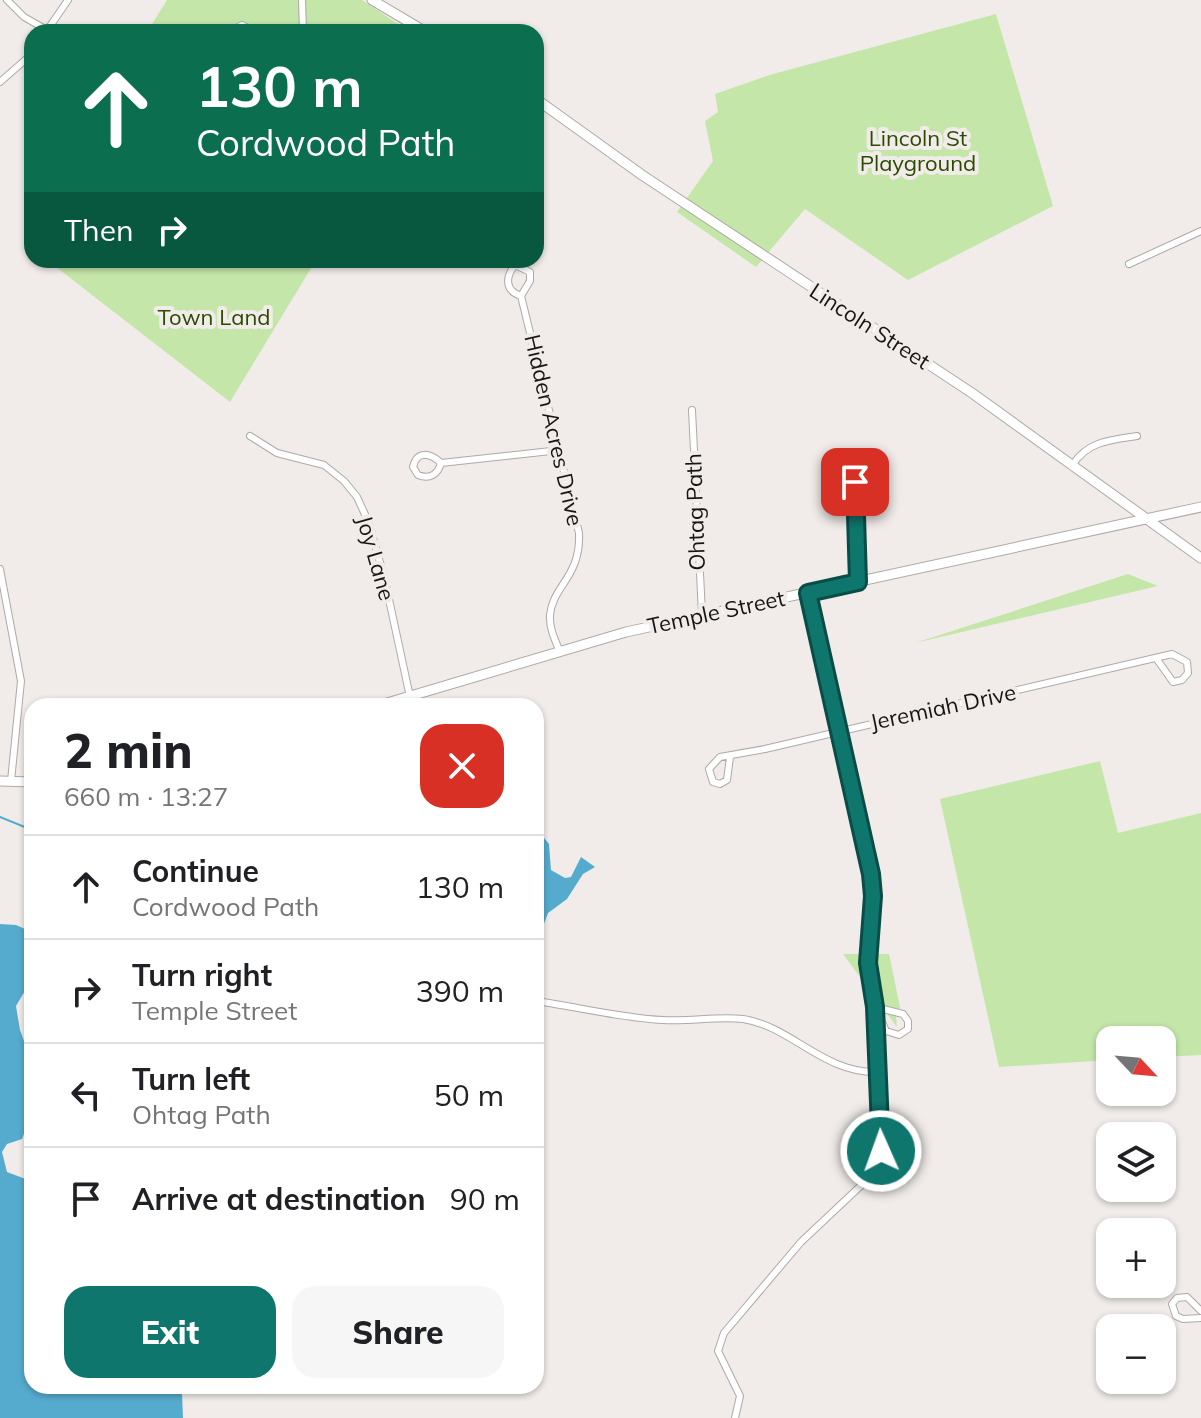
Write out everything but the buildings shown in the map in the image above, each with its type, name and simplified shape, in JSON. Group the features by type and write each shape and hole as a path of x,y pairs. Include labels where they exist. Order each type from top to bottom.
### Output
{"main road":[{"path":"372,0 412,24"},
{"name":"Lincoln Street","path":"544,105 642,175 859,316 1073,464 1201,558"},
{"name":"Temple Street","path":"406,698 702,614 1201,507"},
{"path":"0,781 24,782"}],"street":[{"path":"7,0 35,24"},
{"path":"51,24 68,0"},
{"path":"302,0 303,24"},
{"path":"0,82 24,61"},
{"path":"1129,264 1201,231"},
{"name":"Hidden Acres Drive","path":"513,268 507,283 514,294 521,296"},
{"name":"Hidden Acres Drive","path":"521,268 530,272 530,281 521,296 575,509 579,547 573,573 550,613 552,631 560,652"},
{"name":"Ohtag Path","path":"692,410 698,586 702,614"},
{"name":"Joy Lane","path":"250,436 277,453 324,465 344,481 357,497 368,521 384,576 410,697"},
{"path":"1073,464 1083,450 1095,444 1137,436"},
{"path":"441,463 436,473 428,477 418,475 413,467 417,459 425,454 432,455 441,463 560,450"},
{"path":"855,482 858,582"},
{"path":"0,569 21,681 11,781"},
{"path":"735,1418 740,1396 720,1359 719,1343 729,1326 801,1242 872,1173 882,1145 875,1007 868,963 873,896 871,874 808,593"},
{"name":"Jeremiah Drive","path":"730,757 1172,654 1181,656 1189,665 1188,673 1182,680 1173,682 1156,658"},
{"path":"720,757 730,757 727,780 720,784 713,782 708,772 711,764 720,757"},
{"path":"544,1002 663,1020 744,1019 762,1025 835,1064 859,1073 878,1072"},
{"path":"875,1007 903,1014 908,1021 908,1029 899,1035 886,1031 875,1007"},
{"path":"1201,1311 1187,1297 1177,1298 1172,1304 1176,1316 1183,1319 1201,1318"}],"green space":[{"path":"167,0 362,0 398,24 152,24"},
{"name":"Lincoln St Playground","path":"996,14 1053,206 908,280 805,209 756,267 677,212 713,161 705,121 718,112 715,94 773,74"},
{"name":"Town Land","path":"57,268 311,268 230,402"},
{"path":"1128,574 1158,586 915,643"},
{"path":"1100,761 1118,833 1201,813 1201,1055 1176,1056 1176,1026 1096,1026 1096,1061 999,1067 940,799"},
{"path":"843,954 889,954 900,1007 896,1017 897,1027"}],"water":[{"path":"544,838 549,844 551,870 565,878 571,877 581,857 595,867 583,874 567,899 548,913 544,924"},
{"path":"0,924 24,928 24,992 16,1006 24,1041 24,1134 22,1139 7,1144 2,1152 7,1172 24,1178 24,1394 182,1394 183,1418 0,1418"}],"waterway":[{"path":"0,817 24,827"}],"route":[{"path":"855,482 858,582 808,593 871,874 873,896 868,963 875,1007 881,1151"}]}
